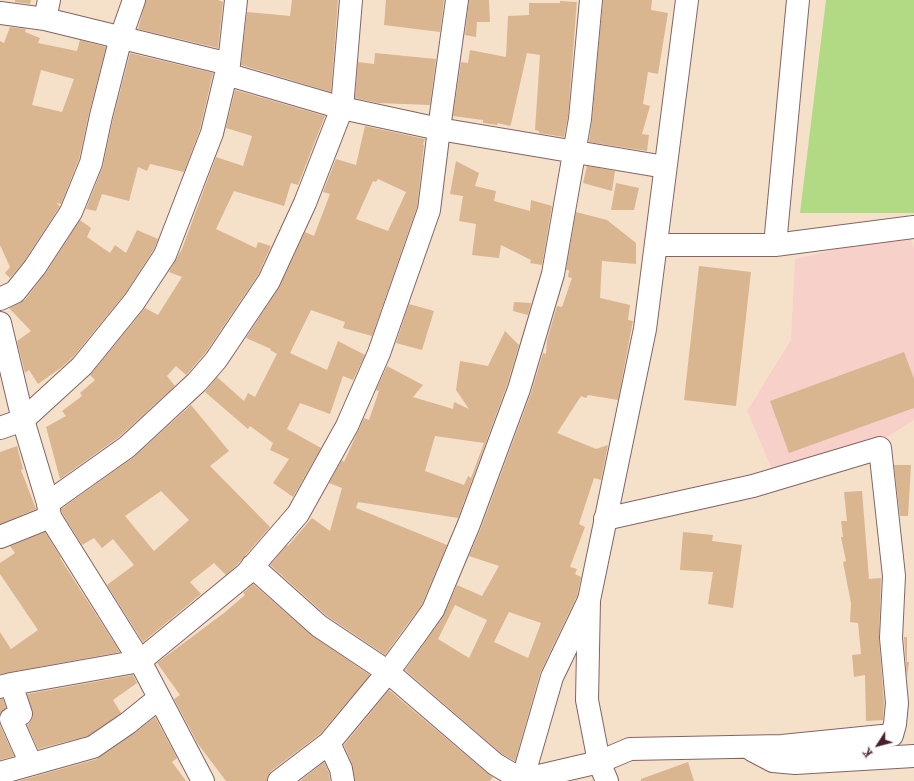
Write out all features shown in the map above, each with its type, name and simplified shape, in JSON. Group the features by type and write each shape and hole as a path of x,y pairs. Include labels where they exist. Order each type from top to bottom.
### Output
{"street":[{"path":"0,298 15,292 35,267 71,212 91,163 121,37 134,0"},
{"path":"0,428 23,420 82,366 134,302 165,255 212,133 227,69 236,0"},
{"path":"0,537 49,510 127,447 177,402 216,360 269,281 305,203 342,108 351,0"},
{"path":"31,764 11,719 21,714 6,685 140,661 246,574 298,514 347,426 379,353 429,210 457,0"},
{"path":"279,781 329,743 388,672 434,610 469,524 520,389 553,274 580,120 591,0"},
{"path":"601,775 587,700 589,600 645,329 687,0"},
{"path":"775,245 798,0"},
{"path":"0,13 47,10 121,37 227,69 342,108 439,129 666,167"},
{"path":"656,245 775,245 914,226"},
{"path":"0,323 23,420 49,510 140,661 203,781"},
{"path":"252,566 319,626 388,672 495,764 522,780 601,775 630,749 782,746 892,735 895,724 897,702 891,638 894,576 880,448 753,486 605,519"},
{"path":"522,780 552,677 589,600"},
{"path":"0,773 93,747 128,723 159,698"},
{"path":"329,743 341,769 343,781"},
{"path":"745,747 773,761 795,763 914,756"}],"shaded area":[{"path":"909,233 914,248 914,420 884,439 772,469 747,411 791,340 795,259"}],"green space":[{"path":"826,0 914,0 914,213 800,213"}],"building":[{"path":"15,0 31,0 30,4 15,2"},
{"path":"146,0 218,0 223,2 218,48 138,29"},
{"path":"292,0 338,0 331,92 241,65 247,12 290,16"},
{"path":"386,0 444,0 440,32 384,25"},
{"path":"469,0 489,0 490,22 477,22 476,37 465,35"},
{"path":"603,0 652,0 651,10 668,13 658,74 648,72 643,104 650,106 642,134 649,135 647,151 589,142"},
{"path":"560,1 577,2 568,117 564,137 539,133 539,131 535,130 540,55 527,53 510,126 498,123 497,125 483,123 483,120 453,116 461,62 468,63 470,50 506,57 508,16 529,15 529,3 560,3"},
{"path":"10,27 26,29 25,32 40,38 38,43 77,51 80,40 106,47 79,159 61,204 56,203 60,206 25,260 10,278 5,273 10,267 0,245 0,41 4,43","holes":["41,70 74,79 62,112 32,105"]},
{"path":"130,53 213,73 200,129 184,172 150,164 147,171 138,167 129,201 102,194 96,211 86,209 103,166"},
{"path":"375,53 436,59 430,105 378,103 355,98 358,62 374,64"},
{"path":"235,90 325,116 298,185 291,183 284,206 234,191 216,229 256,248 258,242 271,246 258,275 206,352 188,373 186,375 176,366 167,376 175,386 119,437 60,479 46,427 66,416 62,411 82,396 80,393 95,380 90,375 145,308 158,315 182,277 169,272 182,249 216,157 243,166 252,136 226,128"},
{"path":"365,126 425,139 423,144 417,207 372,336 343,328 345,322 311,310 290,353 327,370 338,341 365,355 353,380 343,376 330,414 300,403 287,429 321,448 293,497 273,483 289,459 270,450 273,443 250,426 248,429 205,392 217,377 244,401 248,393 255,397 277,354 270,350 271,349 246,338 280,286 305,232 314,236 330,194 323,192 336,159 356,165","holes":["378,179 406,192 388,231 356,219 373,181 376,182"]},
{"path":"456,161 479,173 475,186 496,191 494,201 530,211 531,200 552,206 542,265 530,263 531,260 501,245 499,258 472,255 476,224 459,221 463,196 450,194"},
{"path":"587,166 615,171 612,191 583,183"},
{"path":"616,183 639,188 634,210 611,210"},
{"path":"576,212 607,220 636,243 636,264 602,261 600,298 630,305 628,320 633,321 618,400 588,395 586,398 581,396 557,433 596,449 608,445 601,480 594,478 579,524 585,527 570,567 577,569 575,574 581,577 577,596 540,673 515,761 502,754 405,670 443,617 457,585 482,596 499,566 469,556 481,528 531,393 543,353 546,354 547,340 557,306 562,307 572,278 568,277 569,270 566,270","holes":["455,605 487,620 469,658 438,639","509,612 541,623 528,658 494,642"]},
{"path":"80,220 91,228 87,237 110,253 115,245 126,253 137,230 158,239 154,249 124,295 73,357 38,384 29,370 25,373 17,341 31,331 9,308 25,300 45,274"},
{"path":"699,266 751,272 736,406 684,400"},
{"path":"514,302 531,303 528,315 513,311"},
{"path":"409,304 434,311 422,350 396,343"},
{"path":"505,331 519,345 507,385 458,518 358,502 356,508 447,545 422,604 385,655 327,616 270,565 312,518 330,531 342,488 329,483 342,460 344,462 364,418 369,420 379,391 376,390 387,366 423,385 413,397 453,409 454,402 469,409 456,390 460,361 488,366","holes":["435,436 484,443 471,478 468,476 464,485 425,471"]},
{"path":"904,352 914,379 914,408 789,453 770,401"},
{"path":"191,405 229,451 210,466 270,527 237,565 226,575 214,563 190,582 201,594 143,642 107,585 134,565 113,539 102,548 94,538 82,545 61,509 134,457","holes":["161,491 189,520 154,551 125,516"]},
{"path":"17,446 23,469 21,470 36,509 0,524 0,452"},
{"path":"894,465 911,465 908,516 900,516"},
{"path":"862,491 869,579 881,578 879,639 884,703 883,720 866,721 865,675 854,677 852,655 861,654 858,623 850,622 851,603 843,562 846,561 841,537 843,537 841,521 847,521 844,492"},
{"path":"45,532 120,652 0,674 0,632 11,649 38,630 0,574 0,563 15,553 10,546"},
{"path":"683,532 713,535 712,541 742,545 733,608 708,604 713,572 680,570"},
{"path":"253,584 311,635 370,675 320,734 271,771 267,781 226,781 198,744 174,699 180,695 157,663 224,613 245,595 243,593"},
{"path":"904,637 907,637 907,662 909,662 907,678"},
{"path":"133,675 137,683 113,700 121,713 88,736 38,749 27,725 33,716 27,694"},
{"path":"389,690 493,777 490,781 355,781 352,764 344,745"},
{"path":"0,699 3,699 6,708 0,714"},
{"path":"155,717 177,758 172,762 186,781 18,781 97,759 135,733"},
{"path":"0,725 14,756 0,760"},
{"path":"324,762 329,773 330,781 300,781"},
{"path":"688,762 694,781 641,781 641,779"}]}
